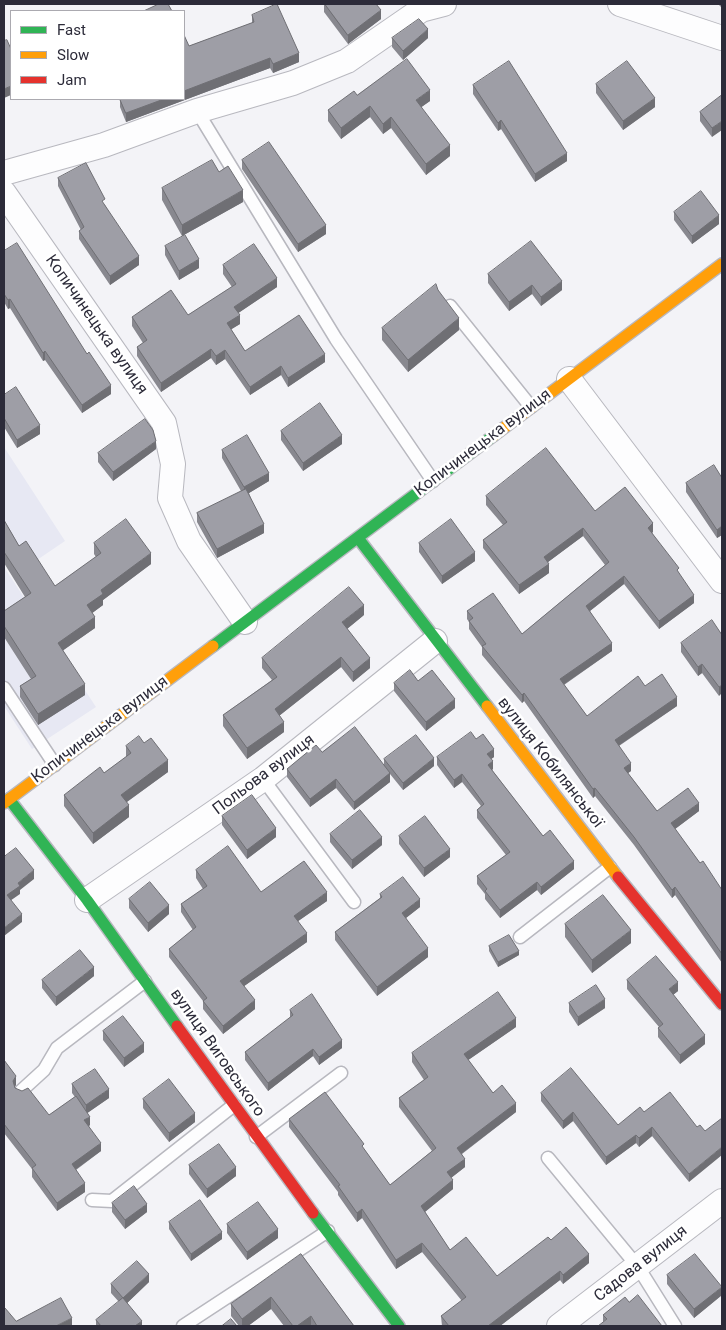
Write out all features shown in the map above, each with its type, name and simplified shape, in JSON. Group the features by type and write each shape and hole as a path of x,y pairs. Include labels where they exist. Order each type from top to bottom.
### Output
{"street":[{"path":"4,173 104,145 197,111 292,83 346,61 421,10 444,4"},
{"path":"620,4 722,38"},
{"name":"Копичинецька вулиця","path":"4,194 164,422 172,448 173,464 170,498 189,541 244,622"},
{"name":"Копичинецька вулиця","path":"6,801 722,264"},
{"path":"569,379 722,581"},
{"name":"вулиця Кобилянської","path":"358,538 435,641 610,866 722,1004"},
{"name":"Польова вулиця","path":"87,900 263,779 435,641"},
{"name":"вулиця Виговського","path":"6,801 87,900 256,1137 399,1326"},
{"name":"Садова вулиця","path":"560,1326 722,1201"}],"lane":[{"path":"197,111 336,339 433,481"},
{"path":"444,298 531,407"},
{"path":"4,688 55,764"},
{"path":"263,779 354,902"},
{"path":"520,937 610,866"},
{"path":"21,1091 44,1070 56,1048 145,981"},
{"path":"256,1137 341,1073"},
{"path":"92,1200 112,1201 234,1105"},
{"path":"548,1158 638,1267 675,1326"},
{"path":"184,1326 328,1232"}],"shaded area":[{"path":"4,447 65,541 37,560 29,548 4,565"},
{"path":"4,567 96,707 32,749 4,706"}],"building":[{"path":"159,4 168,4 171,10 146,10"},
{"path":"277,4 299,53 273,64 270,58 185,91 185,37 189,46 254,22 252,15"},
{"path":"325,4 376,4 381,10 348,35"},
{"path":"419,19 428,29 403,51 392,38"},
{"path":"7,40 10,47 10,86 4,89 4,41"},
{"path":"407,59 430,90 416,100 450,145 426,164 391,117 383,124 370,106 341,128 328,110 354,91 357,95"},
{"path":"509,61 567,153 535,174 501,120 498,123 473,85"},
{"path":"627,61 655,98 623,121 596,84"},
{"path":"722,95 722,121 712,128 700,112"},
{"path":"120,100 161,100 126,113"},
{"path":"269,142 326,225 298,244 242,160"},
{"path":"212,160 219,172 228,166 243,190 182,225 162,188"},
{"path":"86,163 105,199 102,201 139,256 110,276 79,231 84,227 58,178"},
{"path":"701,191 719,215 692,236 674,212"},
{"path":"185,235 199,259 179,271 165,246"},
{"path":"531,241 562,281 541,297 532,285 509,302 488,274"},
{"path":"17,243 87,354 89,352 111,385 82,405 45,351 43,353 10,299 8,300 4,294 4,251"},
{"path":"254,244 277,278 234,307 240,315 227,323 245,351 299,315 325,354 288,378 281,366 250,387 225,350 216,356 211,349 161,383 137,347 147,340 132,317 171,290 188,315 236,284 223,265"},
{"path":"436,284 438,290 459,318 408,360 382,328"},
{"path":"16,387 40,425 17,440 4,418 4,395"},
{"path":"320,403 342,435 303,463 281,431"},
{"path":"145,419 153,430 156,441 113,472 98,453"},
{"path":"247,435 269,473 244,487 222,450"},
{"path":"546,448 595,511 625,487 653,523 648,528 679,568 677,570 694,595 659,621 624,576 586,606 612,643 560,679 587,716 638,676 645,686 662,674 677,697 615,740 631,763 624,768 657,811 688,788 699,803 671,823 700,863 703,861 722,890 722,954 675,887 672,890 634,837 595,788 593,789 524,693 522,695 482,646 486,644 469,621 473,618 467,611 493,593 522,634 609,562 583,528 544,557 549,564 519,585 483,540 507,522 486,496"},
{"path":"714,465 722,478 722,526 717,530 686,483"},
{"path":"246,489 264,524 217,549 197,513"},
{"path":"126,519 151,553 101,590 103,594 87,605 95,617 58,643 85,684 38,714 20,686 36,676 4,626 4,611 31,593 4,552 4,520 19,546 26,541 55,586 101,553 94,543"},
{"path":"451,519 475,552 442,576 419,543"},
{"path":"349,587 364,605 342,622 370,658 353,672 341,657 275,709 284,722 247,748 223,715 277,677 262,658"},
{"path":"712,620 722,635 722,685 719,687 702,664 698,667 681,643"},
{"path":"410,670 418,681 432,670 455,699 426,722 394,683"},
{"path":"355,727 390,773 354,802 336,779 310,799 287,769 316,745 322,752"},
{"path":"471,732 476,739 483,734 494,749 487,754 493,761 488,765 543,836 550,830 574,861 541,887 537,882 500,910 485,891 487,889 477,876 510,852 477,810 484,804 462,774 454,780 437,757"},
{"path":"416,735 434,758 403,783 384,759"},
{"path":"139,736 144,743 151,738 168,760 121,795 129,805 93,833 64,795 100,767 104,773 131,753 126,746"},
{"path":"252,795 276,828 247,850 222,816"},
{"path":"360,810 382,837 352,860 330,834"},
{"path":"425,816 450,849 424,868 399,836"},
{"path":"228,846 261,892 304,861 327,892 294,916 307,933 240,981 255,1000 223,1026 203,1001 207,998 169,949 196,927 181,904 207,886 196,870"},
{"path":"16,848 34,870 18,883 20,886 7,895 22,914 4,928 4,857"},
{"path":"403,877 420,899 402,913 428,948 377,987 335,932 382,897 380,894"},
{"path":"150,882 169,905 148,923 129,899"},
{"path":"603,895 631,930 592,960 565,924"},
{"path":"509,935 519,951 498,962 489,946"},
{"path":"80,950 94,967 56,997 42,980"},
{"path":"656,956 678,982 669,989 705,1035 680,1055 658,1028 663,1024 627,980"},
{"path":"596,985 605,999 578,1017 569,1003"},
{"path":"498,992 516,1018 464,1054 493,1093 502,1085 516,1103 457,1148 465,1159 447,1172 453,1180 421,1206 450,1250 466,1237 497,1276 548,1237 551,1240 566,1227 589,1254 563,1275 560,1271 488,1326 449,1326 441,1316 466,1297 422,1243 396,1260 362,1209 357,1213 338,1186 340,1185 289,1119 325,1092 364,1144 362,1146 390,1185 436,1148 399,1098 428,1077 412,1053"},
{"path":"312,994 342,1040 319,1057 313,1049 268,1083 245,1052 293,1015 290,1010"},
{"path":"123,1016 144,1043 124,1058 103,1031"},
{"path":"4,1060 16,1076 13,1081 15,1088 22,1091 28,1088 49,1115 76,1096 90,1117 84,1120 101,1143 72,1164 85,1183 57,1203 32,1168 36,1165 4,1124"},
{"path":"571,1068 618,1125 640,1107 644,1112 670,1092 697,1127 700,1125 705,1131 722,1118 722,1147 689,1174 652,1127 639,1138 636,1135 606,1157 573,1112 563,1121 541,1093"},
{"path":"95,1069 109,1089 86,1105 72,1084"},
{"path":"169,1079 195,1113 169,1133 143,1099"},
{"path":"219,1144 236,1167 207,1189 189,1165"},
{"path":"134,1186 147,1204 125,1220 112,1203"},
{"path":"200,1200 222,1232 191,1254 169,1222"},
{"path":"258,1202 278,1229 247,1252 227,1224"},
{"path":"301,1254 354,1326 317,1326 311,1316 297,1326 293,1326 271,1297 242,1319 231,1304"},
{"path":"695,1254 722,1287 694,1309 667,1275"},
{"path":"137,1261 149,1274 123,1298 111,1284"},
{"path":"638,1295 662,1326 598,1326 607,1319 603,1315 625,1297 629,1302"},
{"path":"61,1298 72,1318 56,1326 4,1326 5,1308 16,1321"},
{"path":"123,1298 142,1321 135,1326 101,1326 96,1320"},
{"path":"231,1319 237,1326 222,1326"}],"traffic: fast":[{"path":"213,646 493,436"},
{"path":"358,538 487,706"},
{"path":"9,799 87,900 177,1026"},
{"path":"313,1213 399,1326"}],"traffic: slow":[{"path":"493,436 722,264"},
{"path":"4,803 213,646"},
{"path":"487,706 618,877"}],"traffic: jam":[{"path":"618,877 722,1004"},
{"path":"177,1026 313,1213"}]}
